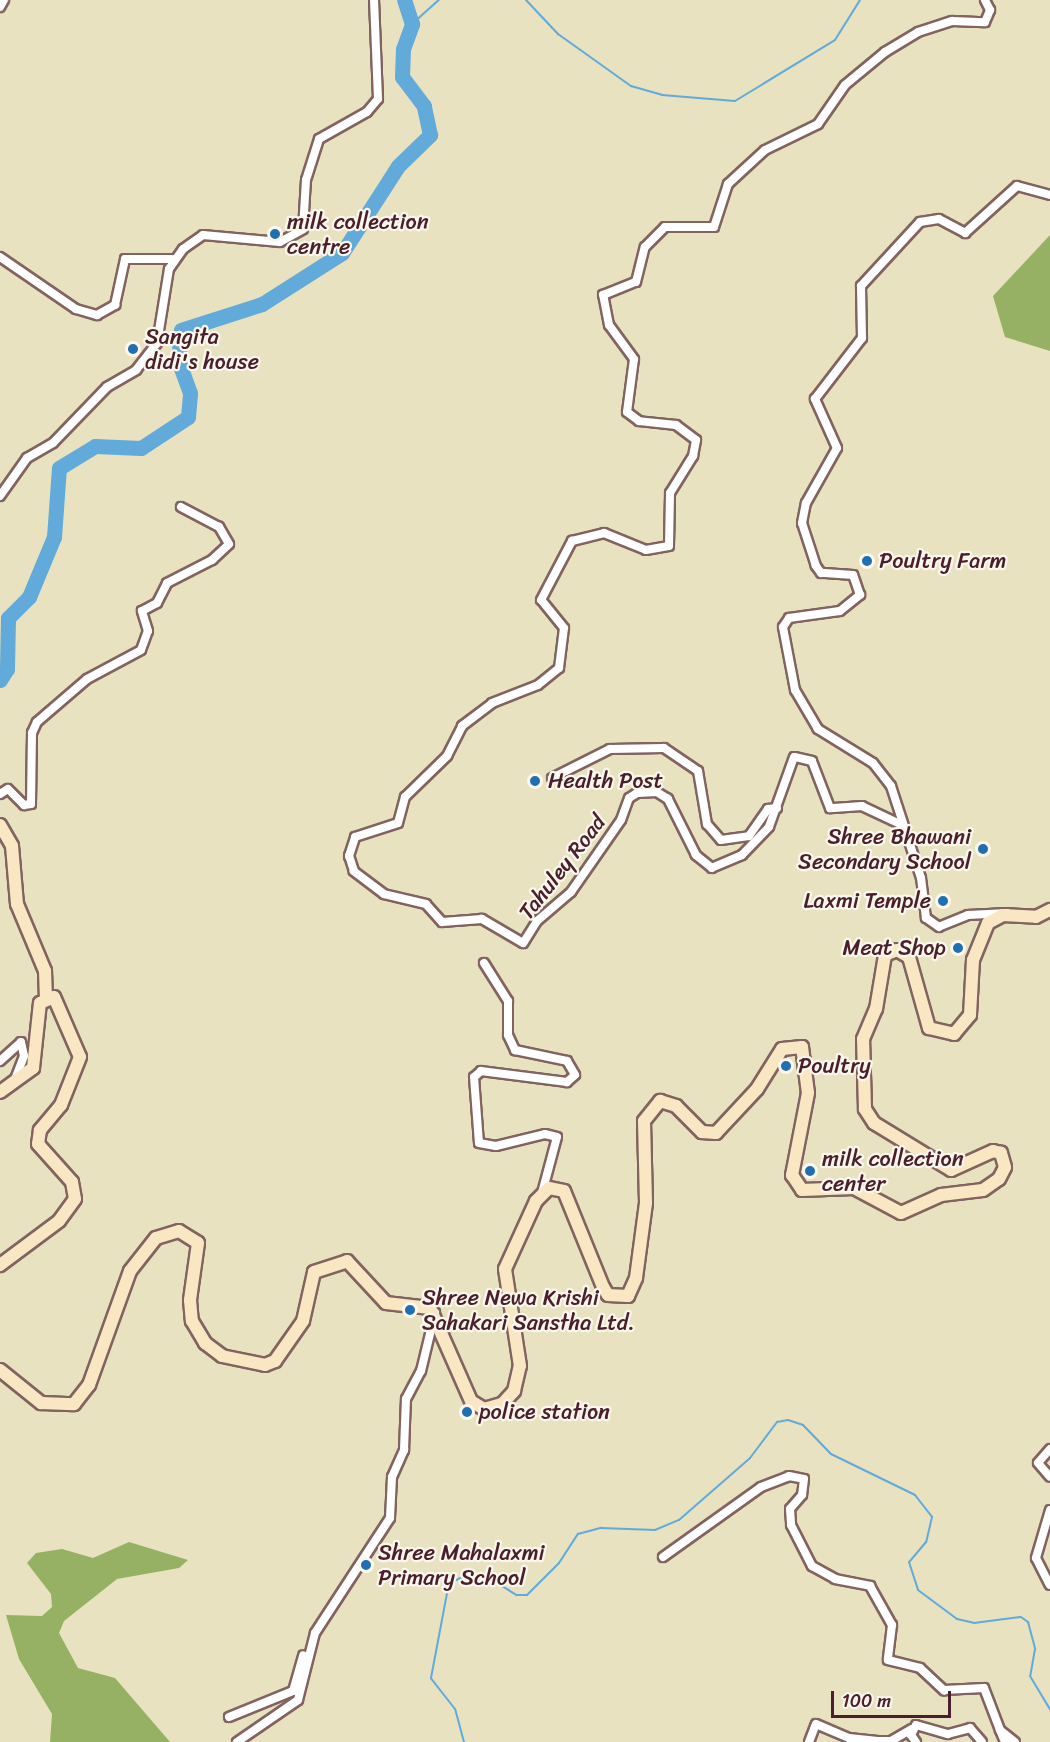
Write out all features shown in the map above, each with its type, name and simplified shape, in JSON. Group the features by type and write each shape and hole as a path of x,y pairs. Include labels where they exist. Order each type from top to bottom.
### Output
{"street":[{"path":"0,7 4,0"},
{"path":"0,257 76,309 98,315 115,305 125,259 172,259 203,235 280,242 303,229 306,180 319,139 367,112 378,99 374,0"},
{"name":"Tahuley Road","path":"900,824 862,806 830,808 807,756 789,761 777,808 752,846 729,863 712,868 692,850 668,799 657,792 632,795 624,817 571,892 537,921 523,943 482,920 442,922 426,904 384,894 354,871 349,856 355,837 398,823 405,797 447,756 462,726 492,703 538,685 559,668 564,628 541,600 572,541 604,533 646,550 669,546 670,493 693,456 696,440 676,425 639,421 627,412 634,359 609,325 603,295 636,282 645,246 665,227 683,223 714,227 728,184 765,150 818,124 845,85 885,52 918,32 952,21 985,22 990,10 985,0"},
{"path":"1050,195 1017,186 965,233 939,219 914,226 861,286 862,338 815,399 837,448 806,503 802,523 816,566 821,573 853,575 860,595 830,614 789,618 783,633 804,707 824,737 880,771 891,786 900,824 932,926 989,911 1036,917 1050,910"},
{"path":"0,496 27,458 52,443 107,387 136,370 157,343 172,259"},
{"path":"0,794 8,789 24,805 32,804 32,732 37,722 87,679 141,650 148,631 142,612 157,603 167,583 212,560 229,544 219,527 181,507"},
{"path":"552,778 610,749 664,748 698,771 707,824 721,840 749,836 768,809 777,808"},
{"path":"0,825 12,846 17,904 45,970 46,997 40,1003 33,1068 13,1086 0,1092"},
{"path":"542,1193 549,1188 564,1191 603,1287 608,1295 628,1296 636,1278 643,1229 644,1121 652,1105 668,1102 702,1132 717,1133 757,1089 778,1054 795,1046 805,1051 809,1073 806,1113 792,1164 792,1175 802,1190 854,1188 901,1213 941,1195 991,1186 1005,1167 1001,1153 993,1151 951,1170 874,1123 865,1109 861,1050 881,991 885,955 897,950 909,957 929,1028 954,1034 970,1015 980,938 995,917 1013,915"},
{"path":"0,1370 42,1403 74,1404 89,1385 130,1270 149,1245 171,1231 185,1232 198,1244 189,1311 205,1343 231,1359 265,1365 282,1354 303,1321 314,1272 330,1263 352,1265 386,1303 423,1305 435,1313 476,1407 509,1399 520,1366 505,1269 542,1193 557,1137 545,1134 496,1146 479,1143 474,1077 481,1071 567,1082 575,1075 567,1061 515,1050 508,1035 508,1001 484,963"},
{"path":"0,1265 59,1221 75,1199 72,1182 38,1144 40,1130 61,1105 80,1057 60,1002 46,997"},
{"path":"0,1061 21,1042 24,1056 13,1086"},
{"path":"229,1717 293,1690 309,1644 350,1587 362,1555 390,1518 392,1477 404,1450 406,1399 421,1371 435,1313"},
{"path":"1050,1449 1038,1462 1050,1477"},
{"path":"663,1557 761,1487 789,1476 804,1479 802,1496 790,1509 791,1525 812,1566 875,1590 892,1625 888,1660 920,1668 944,1690 984,1688 1005,1742"},
{"path":"1050,1510 1036,1558 1050,1585"},
{"path":"237,1742 298,1700 309,1644"},
{"path":"809,1742 816,1724 860,1740 891,1741 916,1725 948,1734 970,1728 982,1742"},
{"path":"912,1729 916,1742"},
{"path":"1000,1730 1015,1742"}],"green space":[{"path":"1050,235 1050,351 1005,337 993,296"},
{"path":"129,1542 188,1560 179,1568 117,1579 64,1621 59,1633 78,1668 115,1678 170,1742 50,1742 52,1714 19,1659 6,1615 42,1616 52,1607 51,1594 27,1563 36,1553 62,1549 93,1558"}],"waterway":[{"path":"0,680 7,669 8,618 29,597 54,537 59,468 95,446 141,448 188,417 190,393 178,360 181,330 262,304 342,253 398,166 430,135 424,106 402,77 403,49 412,24 404,0"},
{"path":"412,24 439,0"},
{"path":"526,0 558,34 631,86 662,95 735,101 835,40 860,0"},
{"path":"464,1742 455,1709 431,1678 449,1583 470,1574 486,1576 517,1595 527,1595 559,1563 578,1534 601,1528 655,1530 679,1520 750,1458 777,1422 788,1420 803,1425 831,1454 915,1495 932,1517 926,1542 909,1562 918,1590 957,1619 974,1623 1021,1617 1028,1622 1035,1649 1030,1676 1050,1709"}],"place":[{"name":"milk collection centre","path":"275,234"},
{"name":"Sangita didi's house","path":"133,349"},
{"name":"Poultry Farm","path":"867,561"},
{"name":"Health Post","path":"535,781"},
{"name":"Shree Bhawani Secondary School","path":"983,849"},
{"name":"Laxmi Temple","path":"943,901"},
{"name":"Meat Shop","path":"958,948"},
{"name":"Poultry","path":"786,1066"},
{"name":"milk collection center","path":"810,1171"},
{"name":"Shree Newa Krishi Sahakari Sanstha Ltd.","path":"410,1310"},
{"name":"police station","path":"467,1412"},
{"name":"Shree Mahalaxmi Primary School","path":"366,1565"}]}
